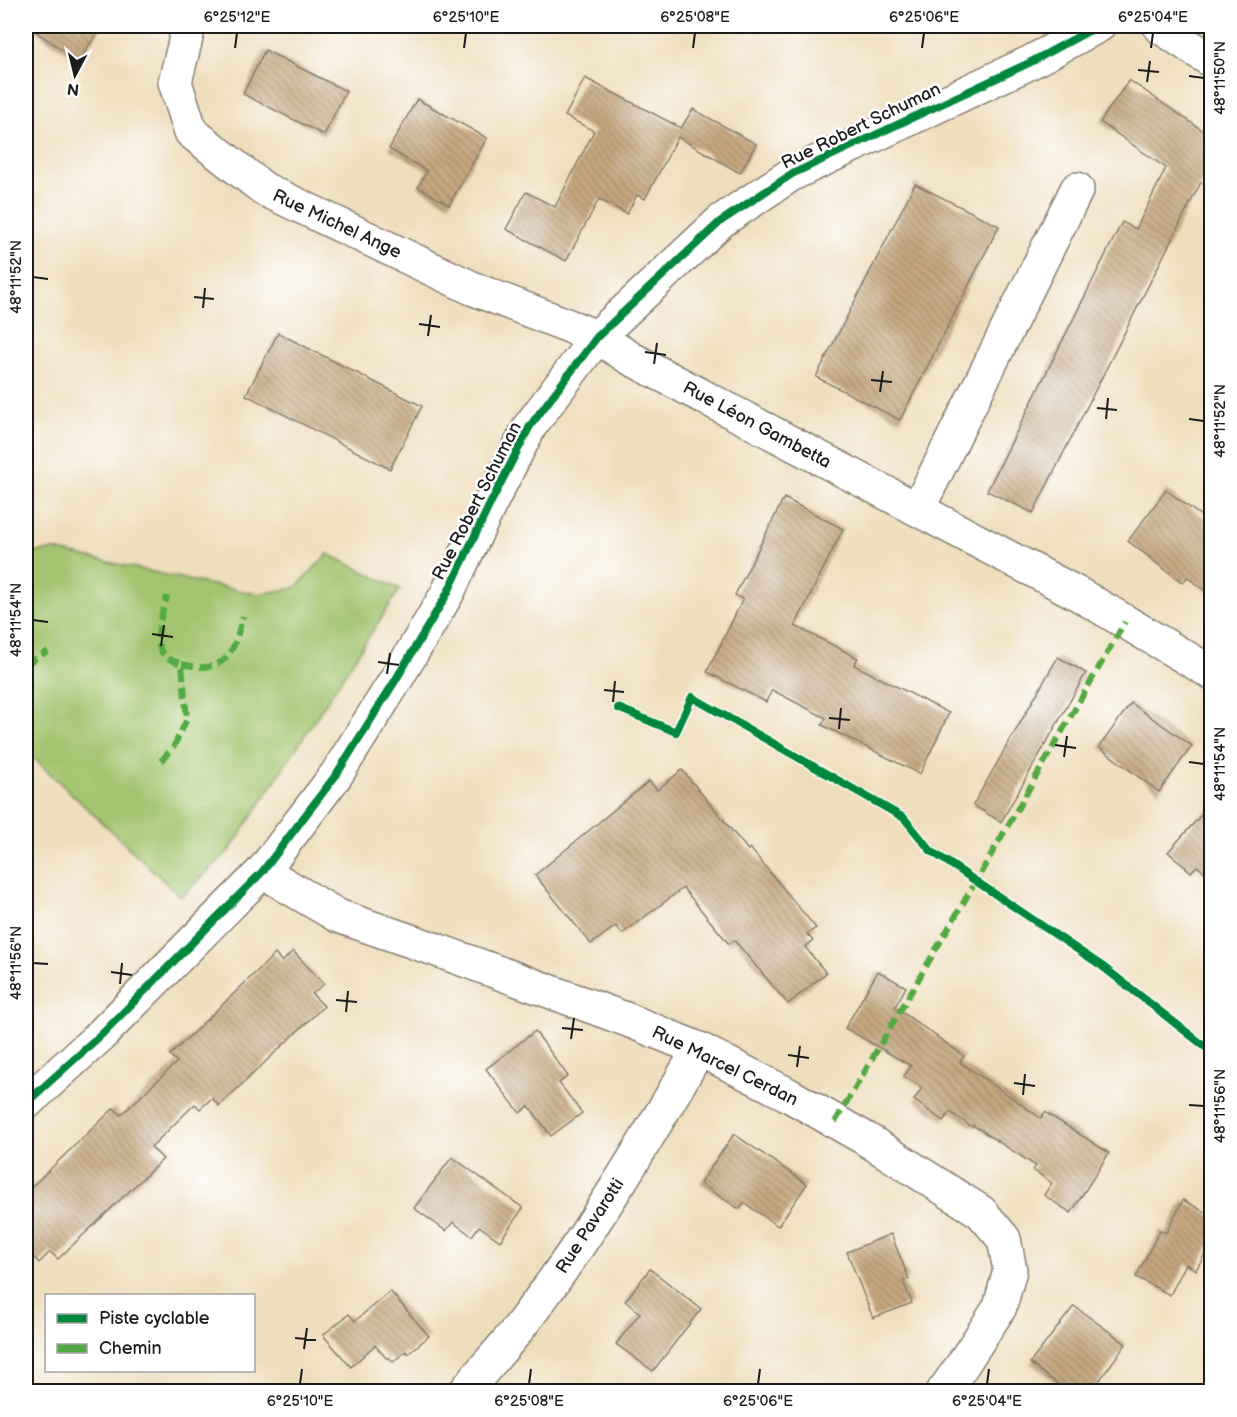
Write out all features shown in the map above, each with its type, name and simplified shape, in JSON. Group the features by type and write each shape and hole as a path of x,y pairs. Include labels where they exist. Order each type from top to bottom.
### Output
{"street":[{"name":"Rue Michel Ange","path":"189,26 175,82 191,132 264,189 474,289 597,337"},
{"name":"Rue Robert Schuman","path":"26,1103 101,1035 263,871 336,775 447,594 530,426 597,337 721,221 792,174 1029,63 1098,26"},
{"path":"1159,26 1212,61"},
{"path":"918,509 1077,189"},
{"name":"Rue Léon Gambetta","path":"597,337 630,358 1080,595 1212,673"},
{"name":"Rue Marcel Cerdan","path":"263,871 338,916 628,1020 699,1049 787,1094 866,1139 981,1212 1004,1239 1010,1270 1000,1306 943,1392"},
{"name":"Rue Pavarotti","path":"465,1392 517,1330 559,1274 606,1204 699,1049"}],"green space":[{"path":"55,550 258,594 295,588 328,554 400,589 230,850 181,897 26,751 26,553"}],"building":[{"path":"28,26 103,26 78,61"},
{"path":"265,50 346,91 324,135 243,94"},
{"path":"585,78 681,128 693,109 756,144 740,173 678,137 645,199 637,195 627,214 599,199 566,261 506,229 526,192 555,207 594,131 565,116"},
{"path":"1129,80 1212,137 1212,189 1201,182 1033,513 987,491 1122,222 1136,229 1166,168 1100,122"},
{"path":"417,99 487,138 449,205 418,187 427,171 389,149"},
{"path":"915,184 999,226 900,420 816,377"},
{"path":"278,333 422,406 390,469 246,395"},
{"path":"1166,490 1212,524 1212,596 1187,577 1183,583 1128,541"},
{"path":"784,498 843,529 795,626 858,658 854,665 949,713 920,774 822,725 826,718 772,690 766,702 707,672 743,599 735,595"},
{"path":"1058,657 1086,673 1001,822 973,805"},
{"path":"1131,703 1192,746 1159,792 1099,747"},
{"path":"682,770 816,928 807,934 813,941 805,947 826,973 788,1004 734,940 729,944 683,888 622,934 616,926 591,944 535,875 649,781 657,790"},
{"path":"1212,803 1212,878 1197,866 1191,872 1168,852"},
{"path":"293,951 324,984 312,994 324,1006 219,1106 212,1098 200,1109 195,1104 151,1147 163,1159 58,1259 50,1252 39,1263 26,1249 26,1192 114,1108 121,1115 177,1062 170,1055 275,954 282,962"},
{"path":"878,971 906,987 895,1007 964,1056 960,1062 1041,1118 1045,1112 1109,1153 1071,1213 1044,1195 1052,1183 1033,1170 1036,1166 950,1112 943,1121 914,1100 922,1088 904,1076 911,1066 845,1028"},
{"path":"535,1031 568,1076 559,1083 582,1113 551,1136 529,1106 520,1113 486,1069"},
{"path":"734,1134 807,1184 778,1226 744,1203 739,1209 700,1183"},
{"path":"452,1157 523,1208 500,1241 479,1226 472,1236 453,1222 446,1231 414,1208"},
{"path":"1183,1200 1212,1216 1212,1241 1196,1270 1186,1264 1170,1295 1136,1277 1160,1230 1166,1233"},
{"path":"891,1234 909,1279 903,1281 912,1303 873,1318 847,1252"},
{"path":"650,1269 701,1309 653,1371 616,1344 640,1313 625,1301"},
{"path":"390,1291 429,1336 408,1354 406,1351 393,1362 389,1357 387,1359 375,1345 351,1367 323,1335 349,1314 355,1321"},
{"path":"1074,1306 1126,1344 1091,1392 1068,1392 1030,1363"}],"marked path":[{"path":"161,761 174,746 187,719 182,664 165,656 158,644 159,628 167,596"},
{"path":"182,664 201,667 220,663 227,657 235,643 243,616"},
{"path":"835,1122 1125,622"},
{"path":"26,664 48,651"}],"cycle path":[{"path":"26,1103 101,1035 263,871 336,775 447,594 530,426 597,337 721,221 792,174 1029,63 1098,26"},
{"path":"618,708 676,732 692,697 904,818 931,851 1102,966 1212,1052"}]}
